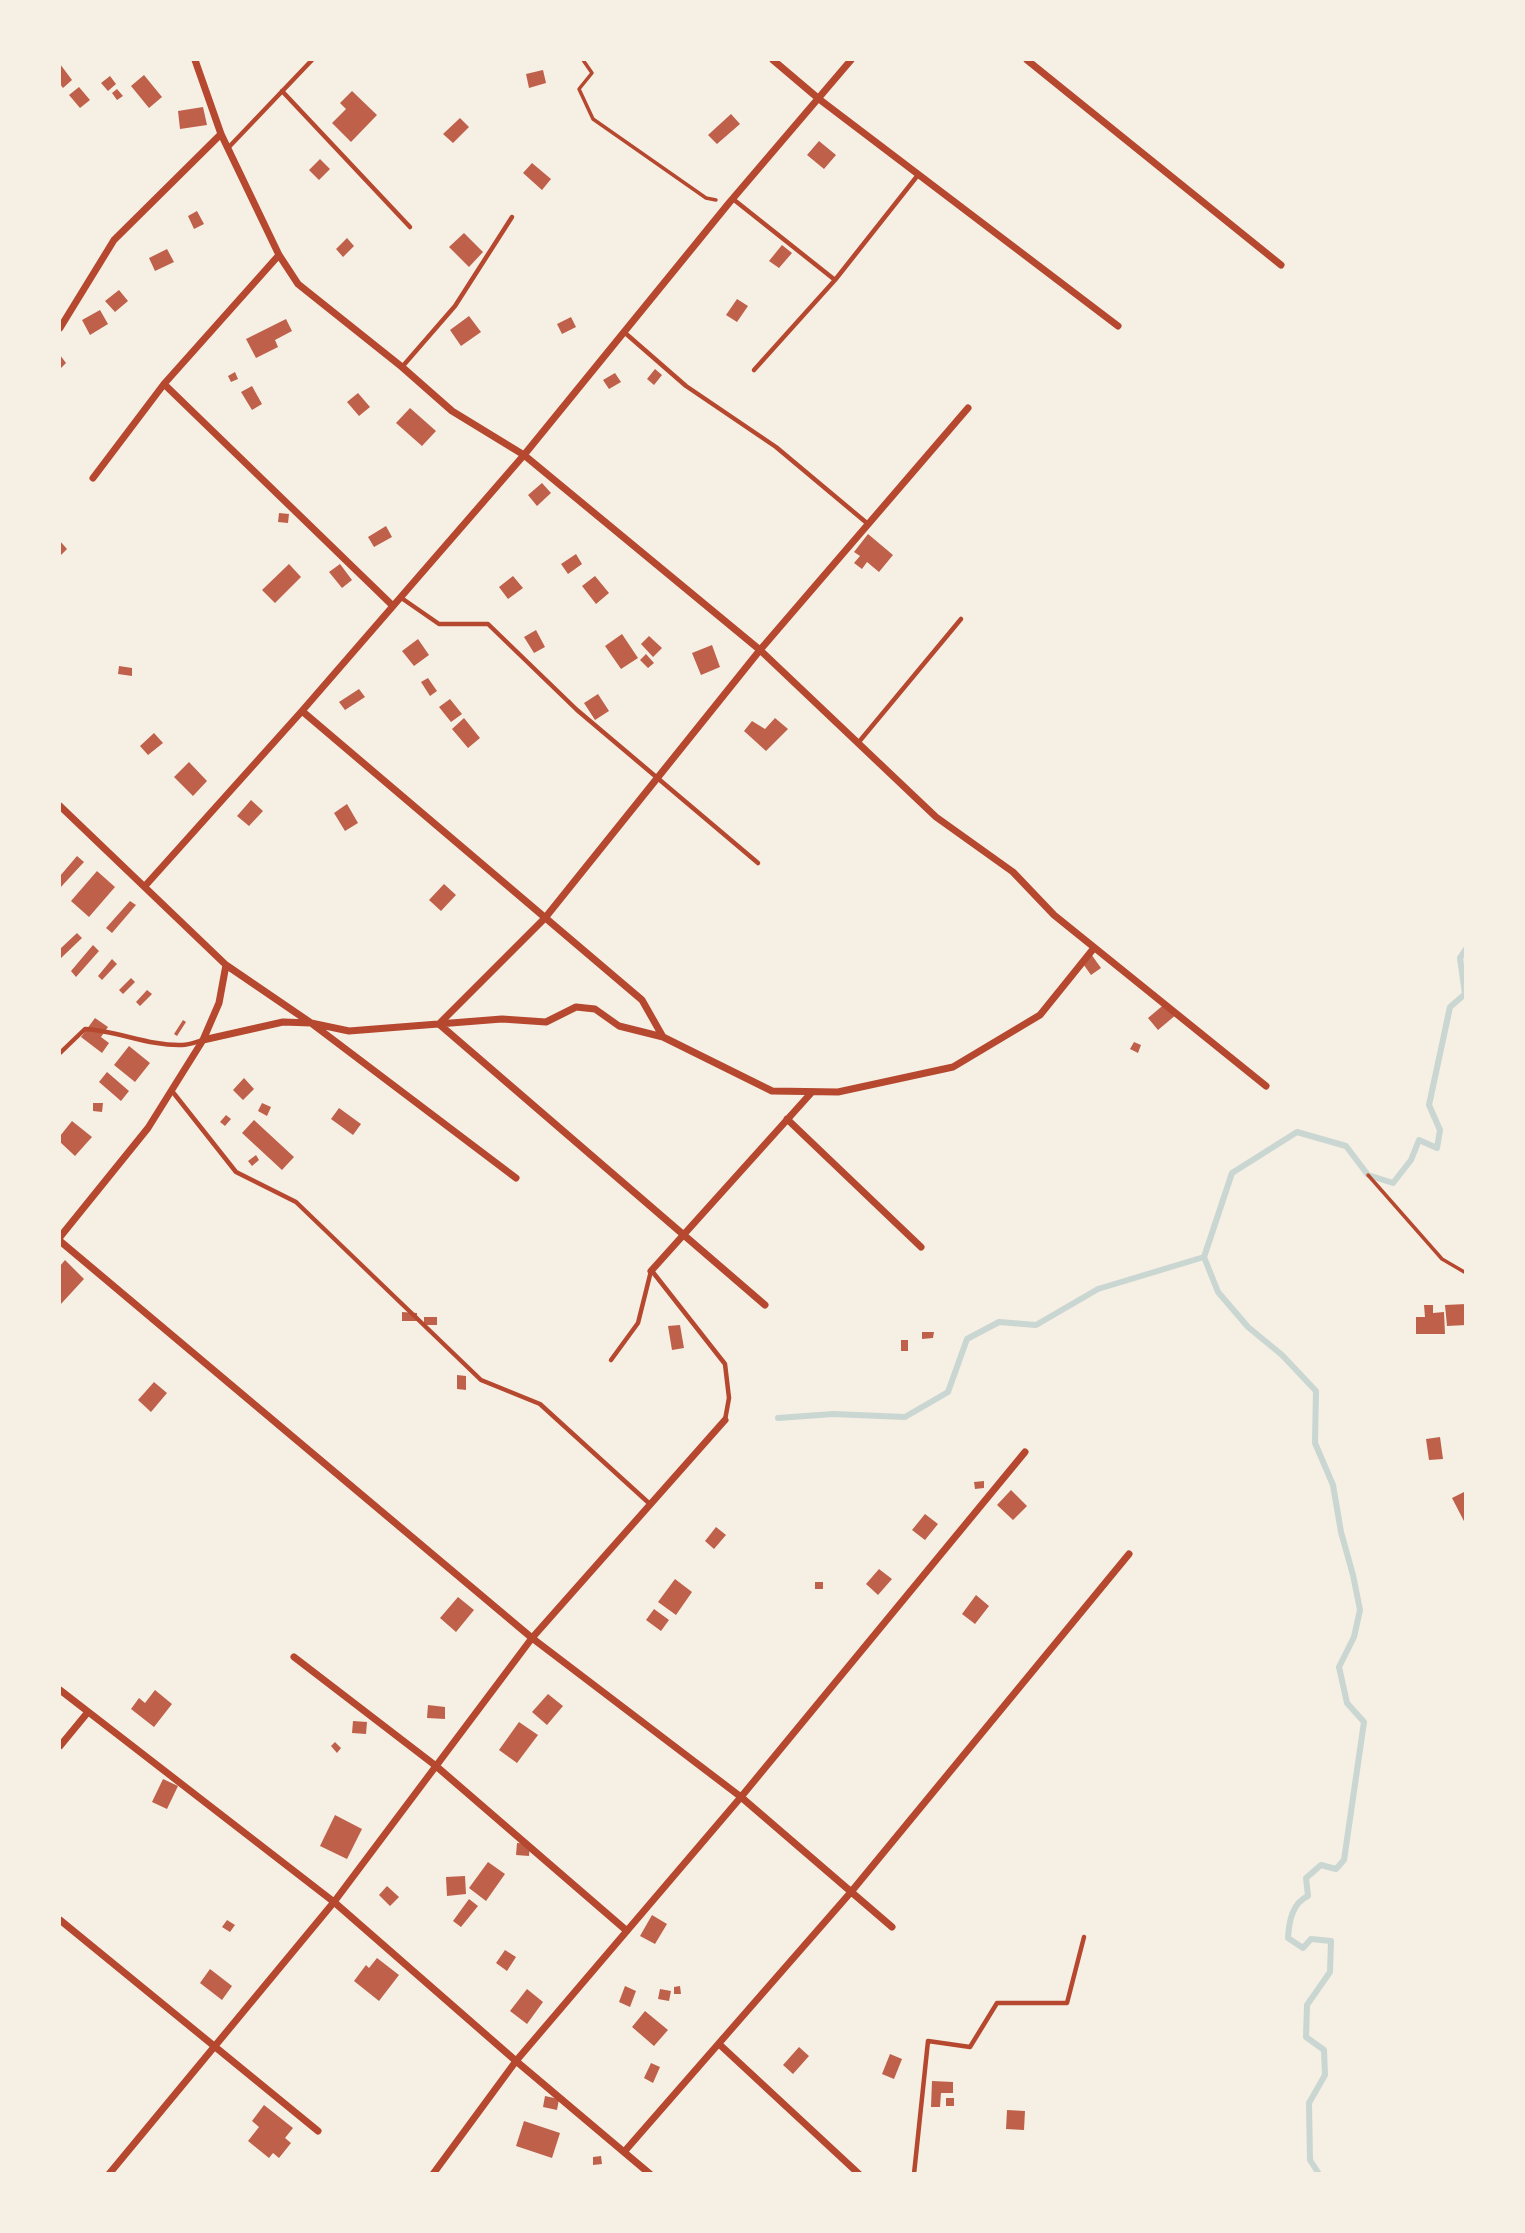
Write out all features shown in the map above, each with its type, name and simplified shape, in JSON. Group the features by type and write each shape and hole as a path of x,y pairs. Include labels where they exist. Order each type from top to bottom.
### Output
{"street":[{"path":"195,60 221,134 279,256 298,284 402,367 452,411 524,455 760,650 936,817 1013,872 1054,915 1266,1086"},
{"path":"773,60 819,99 1118,326"},
{"path":"145,887 524,455 731,201 851,60"},
{"path":"1027,60 1281,265"},
{"path":"60,328 114,240 221,134"},
{"path":"93,478 164,384 279,256"},
{"path":"164,384 392,605"},
{"path":"439,1024 545,918 760,650 968,408"},
{"path":"302,711 642,1000 663,1037"},
{"path":"60,806 226,965 311,1023 516,1178"},
{"path":"203,1040 282,1022 311,1023 349,1031 502,1019 546,1022 576,1007 594,1009 619,1026 663,1037 772,1091 838,1092 953,1067 1041,1016 1094,948"},
{"path":"226,965 219,1003 203,1040 148,1128 60,1239 531,1638 741,1797 892,1927"},
{"path":"439,1024 765,1305"},
{"path":"651,1270 812,1092"},
{"path":"787,1119 921,1247"},
{"path":"109,2174 334,1902 531,1638 725,1420"},
{"path":"432,2174 516,2061 741,1797 1025,1452"},
{"path":"624,2152 851,1892 1129,1553"},
{"path":"294,1657 436,1766 627,1931"},
{"path":"60,1690 334,1902 650,2174"},
{"path":"60,1746 88,1712"},
{"path":"60,1920 318,2131"},
{"path":"719,2043 859,2174"}],"lane":[{"path":"229,148 313,60"},
{"path":"282,92 410,227"},
{"path":"754,370 835,281 919,174"},
{"path":"731,201 835,281"},
{"path":"402,367 455,306 512,217"},
{"path":"624,332 686,387 776,447 868,524"},
{"path":"400,597 439,624 488,624 577,710 758,863"},
{"path":"858,743 961,620"},
{"path":"60,1054 85,1029 104,1030 146,1042 184,1045 203,1040"},
{"path":"172,1090 236,1172 296,1202 481,1380 540,1404 651,1505"},
{"path":"611,1360 638,1323 651,1270"},
{"path":"651,1270 725,1364 729,1398 725,1420"},
{"path":"914,2174 928,2041 970,2047 997,2003 1068,2003 1084,1937"}],"path":[{"path":"583,60 592,73 579,89 593,119 706,198 731,201"},
{"path":"1368,1175 1442,1259 1465,1273"}],"building":[{"path":"60,64 72,80 63,88 60,84"},
{"path":"543,70 546,83 529,88 526,74"},
{"path":"144,75 162,97 149,108 131,86"},
{"path":"110,76 116,84 108,91 101,83"},
{"path":"79,87 90,100 80,108 69,95"},
{"path":"117,89 123,96 117,100 112,93"},
{"path":"352,91 377,115 351,142 332,123 346,109 340,103"},
{"path":"203,107 207,125 180,129 178,111"},
{"path":"731,114 740,124 717,144 708,135"},
{"path":"460,118 469,127 453,143 443,134"},
{"path":"819,141 836,155 824,169 807,155"},
{"path":"320,159 330,169 319,180 309,170"},
{"path":"532,163 551,179 542,190 523,173"},
{"path":"197,211 204,224 194,229 188,216"},
{"path":"464,233 483,252 469,267 449,247"},
{"path":"347,238 354,246 343,257 336,249"},
{"path":"782,245 792,253 779,268 769,261"},
{"path":"167,249 174,262 155,271 149,258"},
{"path":"119,290 128,301 115,312 105,301"},
{"path":"737,299 748,306 737,322 726,315"},
{"path":"100,310 108,324 90,335 82,320"},
{"path":"469,316 481,332 461,346 450,330"},
{"path":"571,317 576,327 562,334 557,324"},
{"path":"286,319 292,331 275,340 278,347 256,358 246,339"},
{"path":"60,355 66,363 60,369"},
{"path":"655,369 662,375 654,385 647,379"},
{"path":"235,372 238,379 231,382 228,376"},
{"path":"615,373 621,382 609,389 603,380"},
{"path":"252,386 262,404 252,410 241,392"},
{"path":"358,393 370,407 359,416 347,402"},
{"path":"410,408 436,431 422,446 396,423"},
{"path":"542,483 551,493 537,506 528,495"},
{"path":"279,513 289,514 288,523 278,522"},
{"path":"386,526 392,537 374,547 368,537"},
{"path":"868,534 893,555 879,572 867,562 862,569 854,563 860,556 854,552"},
{"path":"60,541 67,549 60,556"},
{"path":"576,554 582,564 568,574 561,564"},
{"path":"289,564 301,577 275,603 262,590"},
{"path":"340,564 352,580 342,588 329,572"},
{"path":"513,576 523,588 508,599 499,587"},
{"path":"595,576 609,593 596,604 582,586"},
{"path":"536,630 545,647 534,653 524,637"},
{"path":"622,634 638,658 621,669 605,646"},
{"path":"649,636 662,648 653,657 641,644"},
{"path":"418,639 429,655 414,666 402,651"},
{"path":"712,645 720,667 701,675 692,653"},
{"path":"646,654 654,663 648,668 640,660"},
{"path":"119,666 132,668 132,676 118,674"},
{"path":"428,678 437,691 430,696 421,682"},
{"path":"359,689 365,697 345,710 339,702"},
{"path":"598,694 609,711 595,720 584,703"},
{"path":"450,699 462,714 451,722 439,707"},
{"path":"464,718 480,738 468,748 452,729"},
{"path":"775,718 788,729 766,751 744,731 752,721 765,729"},
{"path":"154,733 163,743 148,755 140,746"},
{"path":"189,762 207,781 193,796 174,777"},
{"path":"251,800 263,811 249,826 237,816"},
{"path":"347,804 358,823 345,831 334,813"},
{"path":"77,856 84,862 60,888 60,876"},
{"path":"97,871 115,887 89,917 71,901"},
{"path":"444,884 456,895 441,911 429,900"},
{"path":"130,901 136,905 112,933 106,928"},
{"path":"77,933 82,938 60,959 60,949"},
{"path":"93,945 99,951 76,977 71,971"},
{"path":"1091,954 1101,968 1091,975 1081,961"},
{"path":"112,959 117,964 102,980 98,976"},
{"path":"131,978 135,982 123,994 119,990"},
{"path":"147,990 152,994 140,1006 136,1002"},
{"path":"1167,1002 1177,1014 1158,1030 1148,1018"},
{"path":"95,1018 108,1027 101,1037 109,1043 102,1053 81,1037"},
{"path":"183,1020 186,1022 177,1036 174,1034"},
{"path":"1134,1042 1141,1045 1138,1053 1130,1049"},
{"path":"129,1046 150,1063 135,1082 114,1065"},
{"path":"107,1072 129,1091 121,1101 99,1082"},
{"path":"244,1078 254,1089 243,1100 233,1090"},
{"path":"93,1103 103,1103 102,1112 93,1111"},
{"path":"262,1103 271,1107 267,1116 258,1111"},
{"path":"339,1108 361,1124 353,1135 331,1119"},
{"path":"226,1115 231,1119 225,1126 220,1122"},
{"path":"254,1120 294,1157 282,1170 242,1133"},
{"path":"72,1121 92,1137 75,1156 60,1142 60,1136"},
{"path":"256,1155 259,1160 252,1166 248,1161"},
{"path":"65,1260 84,1279 60,1305 60,1266"},
{"path":"1466,1304 1466,1325 1447,1326 1445,1305"},
{"path":"1424,1305 1433,1305 1433,1313 1444,1312 1445,1334 1416,1334 1416,1317 1425,1317"},
{"path":"402,1312 417,1313 417,1321 402,1321"},
{"path":"424,1317 437,1317 437,1325 424,1325"},
{"path":"680,1325 684,1348 672,1350 668,1326"},
{"path":"922,1332 934,1332 933,1338 922,1339"},
{"path":"901,1340 908,1340 908,1351 901,1351"},
{"path":"457,1375 466,1376 466,1390 457,1389"},
{"path":"154,1382 167,1393 151,1412 138,1400"},
{"path":"1440,1437 1443,1459 1429,1460 1426,1439"},
{"path":"984,1481 984,1488 975,1489 974,1482"},
{"path":"1011,1490 1027,1506 1013,1520 997,1505"},
{"path":"1466,1491 1466,1525 1452,1498"},
{"path":"925,1514 938,1524 925,1540 912,1530"},
{"path":"716,1527 726,1535 714,1549 705,1541"},
{"path":"879,1569 892,1579 878,1595 866,1584"},
{"path":"675,1579 692,1592 676,1615 658,1602"},
{"path":"815,1582 823,1582 823,1589 815,1589"},
{"path":"976,1595 989,1606 975,1624 962,1614"},
{"path":"458,1597 474,1610 456,1632 440,1618"},
{"path":"654,1609 669,1620 661,1631 646,1620"},
{"path":"155,1690 172,1704 154,1727 131,1709 139,1698 145,1703"},
{"path":"548,1694 563,1706 547,1725 532,1712"},
{"path":"428,1705 445,1707 445,1719 427,1718"},
{"path":"353,1721 367,1722 366,1734 352,1733"},
{"path":"519,1722 538,1735 517,1763 499,1750"},
{"path":"335,1742 341,1748 337,1753 331,1746"},
{"path":"163,1779 178,1786 167,1809 152,1802"},
{"path":"335,1815 362,1829 347,1859 320,1846"},
{"path":"517,1843 530,1844 529,1856 516,1855"},
{"path":"488,1862 505,1874 486,1901 469,1888"},
{"path":"465,1876 466,1894 447,1896 446,1877"},
{"path":"387,1886 399,1897 390,1906 379,1895"},
{"path":"469,1899 478,1906 461,1927 453,1921"},
{"path":"652,1915 667,1924 655,1944 640,1936"},
{"path":"227,1920 235,1925 230,1932 222,1927"},
{"path":"505,1950 516,1957 507,1971 496,1963"},
{"path":"377,1958 399,1975 379,2001 354,1981 366,1965 369,1968"},
{"path":"210,1969 232,1986 222,2000 200,1983"},
{"path":"625,1986 636,1991 630,2007 619,2002"},
{"path":"680,1986 681,1994 674,1994 674,1987"},
{"path":"527,1989 543,2002 527,2024 510,2011"},
{"path":"660,1989 671,1991 669,2001 658,1999"},
{"path":"645,2011 668,2030 654,2046 632,2027"},
{"path":"799,2047 809,2056 793,2074 783,2065"},
{"path":"890,2054 902,2059 894,2079 882,2074"},
{"path":"651,2063 660,2067 653,2083 644,2078"},
{"path":"932,2081 953,2082 953,2093 941,2093 940,2107 931,2107"},
{"path":"545,2096 559,2099 557,2110 543,2107"},
{"path":"946,2098 954,2098 954,2106 946,2106"},
{"path":"264,2105 293,2128 285,2138 291,2143 279,2158 273,2153 269,2158 248,2141 259,2127 252,2121"},
{"path":"1007,2110 1025,2111 1024,2130 1006,2129"},
{"path":"524,2121 560,2133 552,2158 516,2146"},
{"path":"601,2156 602,2164 593,2165 593,2157"}],"waterway":[{"path":"1319,2174 1310,2160 1309,2103 1325,2075 1324,2050 1306,2037 1307,2005 1330,1972 1331,1941 1311,1939 1303,1948 1288,1938 1295,1908 1308,1896 1306,1878 1321,1865 1336,1869 1344,1860 1364,1722 1347,1703 1339,1667 1354,1637 1360,1610 1341,1532 1333,1485 1315,1443 1316,1391 1282,1355 1248,1327 1218,1292 1204,1257 1232,1173 1297,1132 1346,1146 1368,1175 1393,1183 1411,1160 1419,1140 1437,1148 1440,1130 1429,1105 1450,1007 1465,994 1460,958 1466,949"},
{"path":"778,1418 833,1414 905,1417 948,1392 967,1339 999,1322 1036,1325 1098,1289 1204,1257"}]}
